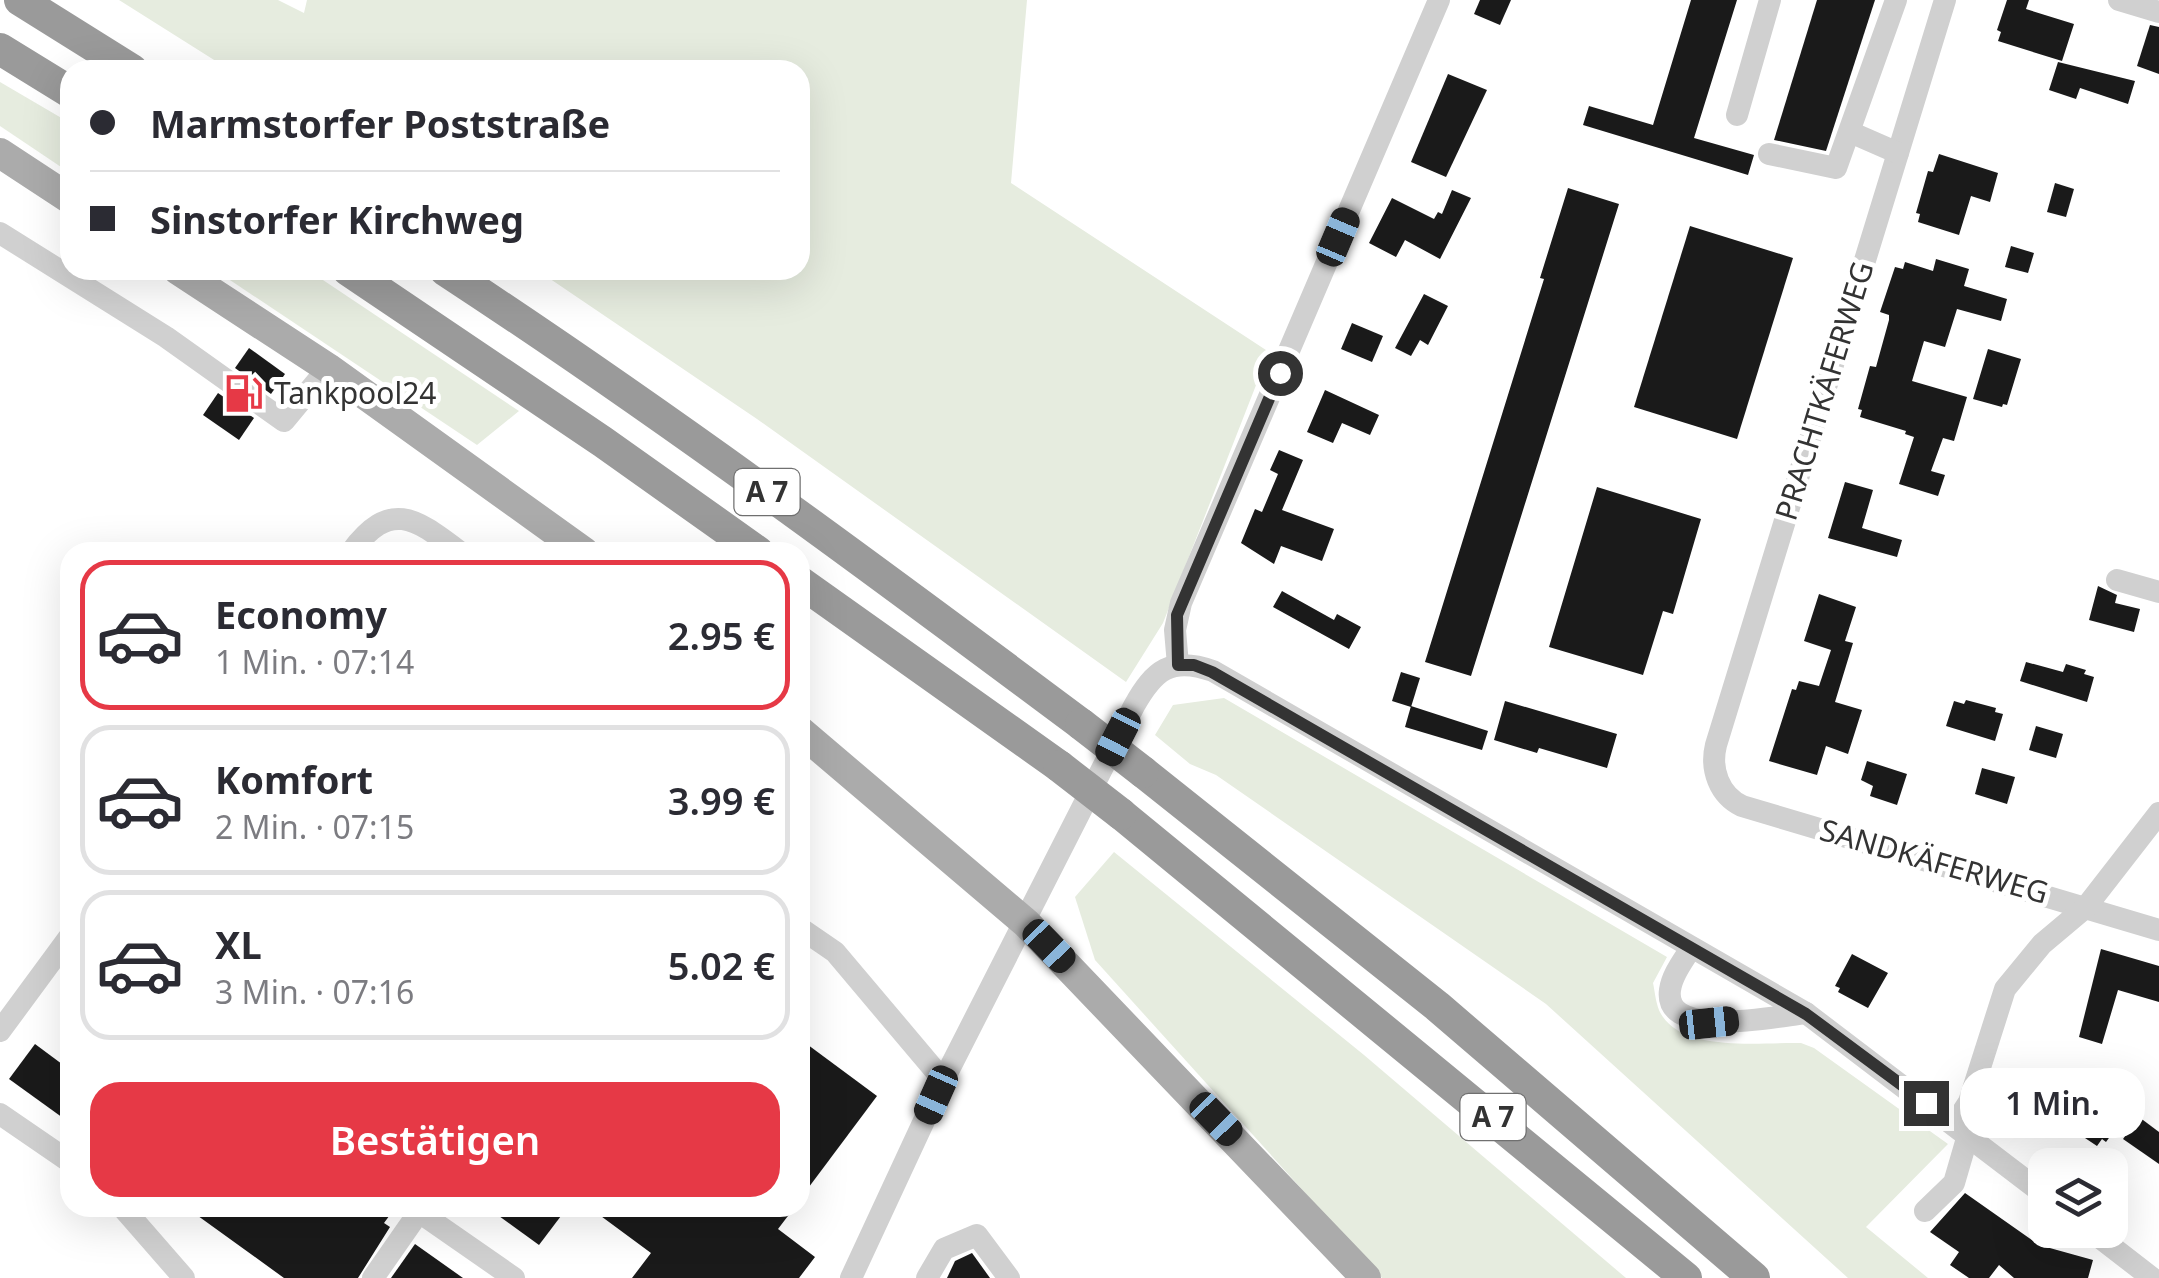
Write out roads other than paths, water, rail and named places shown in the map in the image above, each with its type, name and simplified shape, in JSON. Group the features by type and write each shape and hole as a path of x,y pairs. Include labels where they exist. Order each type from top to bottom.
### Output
{"highway":[{"path":"20,0 116,60"},
{"path":"0,48 60,86"},
{"name":"A 7","path":"363,280 744,542"},
{"name":"A 7","path":"460,280 669,422 1081,724 1437,1006 1754,1278"},
{"name":"A 7","path":"810,589 1060,766 1686,1278"}],"main road":[{"path":"0,152 60,192"},
{"path":"193,280 328,368 570,542"},
{"path":"810,739 1026,923 1366,1278"}],"street":[{"path":"1186,665 1175,630 1181,604 1440,0"},
{"path":"1737,115 1770,0"},
{"path":"1769,154 1836,168 1896,0"},
{"name":"PRACHTKÄFERWEG","path":"1718,782 1714,752 1945,0"},
{"path":"2119,0 2159,12"},
{"path":"1850,132 1898,153"},
{"path":"0,233 60,271"},
{"path":"75,280 166,337 284,421 328,368"},
{"path":"360,542 389,519 417,520 447,542"},
{"path":"2117,580 2159,592"},
{"path":"851,1278 944,1080 1146,684 1161,671 1186,665 1212,672 1806,1014 2028,1182"},
{"name":"SANDKÄFERWEG","path":"1718,782 1729,798 1742,806 2159,930"},
{"path":"1925,1211 1954,1183 1961,1130 1991,1026 2006,989 2042,944 2086,907 2159,813"},
{"path":"810,935 835,952 944,1080"},
{"path":"1690,948 1669,993 1672,1006 1682,1017 1709,1023 1806,1014"},
{"path":"0,1031 60,950"},
{"path":"0,1114 60,1155"},
{"path":"131,1217 184,1278"},
{"path":"372,1278 416,1217"},
{"path":"431,1217 514,1278"},
{"path":"926,1278 944,1249 976,1235 1009,1278"},
{"path":"2113,1248 2152,1278"}],"place":[{"name":"Tankpool24","path":"244,394"}]}
